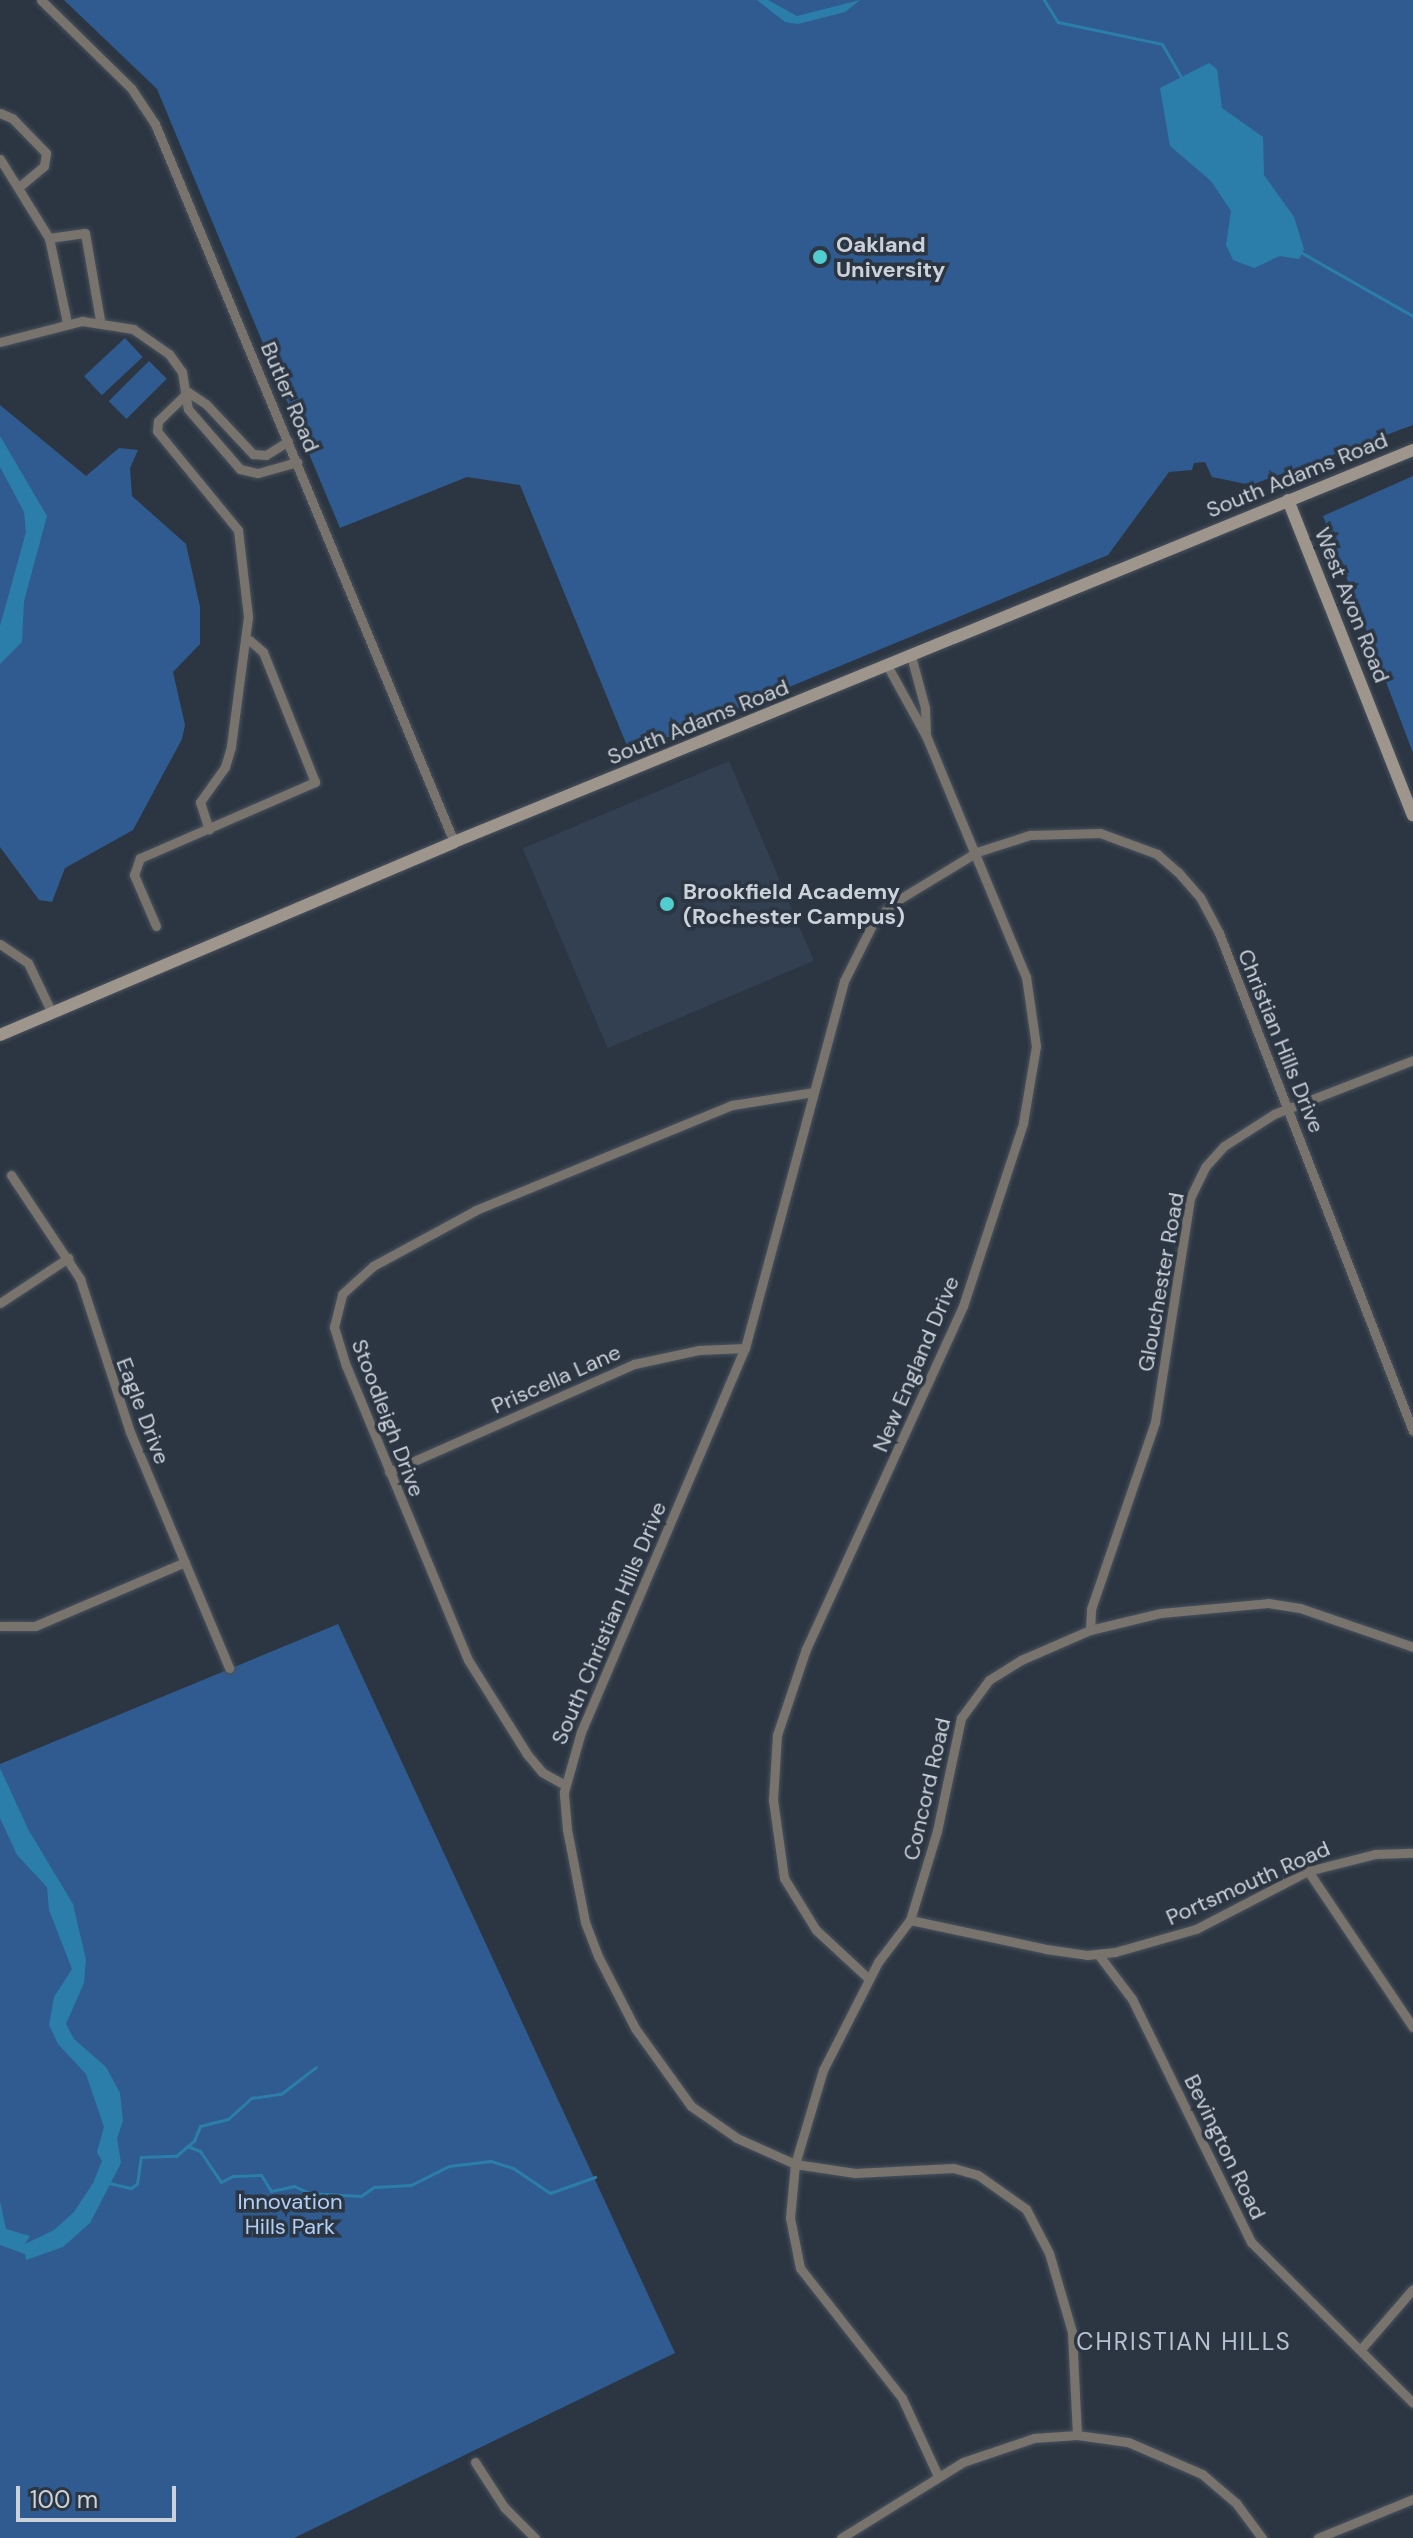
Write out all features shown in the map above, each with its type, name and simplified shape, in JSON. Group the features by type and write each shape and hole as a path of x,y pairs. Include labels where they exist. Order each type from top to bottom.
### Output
{"main road":[{"name":"South Adams Road","path":"0,1035 454,842 1413,450"},
{"name":"West Avon Road","path":"1288,500 1413,815"}],"street":[{"name":"Butler Road","path":"41,0 131,88 155,124 454,842"},
{"path":"0,113 12,118 46,153 44,166 20,186"},
{"path":"0,159 20,186 49,238 67,323"},
{"path":"49,238 85,233 100,320"},
{"path":"0,342 67,323 100,320 155,340 182,372 193,416 240,469 258,473 297,462"},
{"path":"188,392 253,454 266,455 288,441"},
{"path":"188,392 158,421 157,431 238,530 249,640 228,761 200,802 209,830"},
{"path":"156,926 134,865 315,782 263,652 249,640"},
{"name":"New England Drive","path":"911,656 925,708 926,736"},
{"name":"New England Drive","path":"869,1979 816,1930 784,1878 777,1841 774,1763 777,1735 806,1649 963,1306 1034,1074 1035,1032 1026,977 977,852 926,736 887,665"},
{"name":"Christian Hills Drive","path":"977,852 1030,835 1066,831 1100,833 1157,854 1200,897 1213,921 1288,1109 1413,1431"},
{"name":"South Christian Hills Drive","path":"977,852 927,878 873,923 844,981 745,1348 607,1665 565,1785 567,1829 585,1922 635,2028 691,2106 737,2138 795,2164 855,2173 953,2168 978,2175 1026,2209 1049,2253 1072,2332 1077,2435"},
{"path":"0,944 28,963 52,1013"},
{"name":"Glouchester Road","path":"1090,1630 1091,1609 1155,1422 1190,1198 1205,1167 1224,1146 1288,1109 1413,1060"},
{"name":"Stoodleigh Drive","path":"565,1785 542,1772 527,1754 468,1660 389,1472 334,1327 342,1294 354,1280 476,1210 681,1123 732,1105 813,1092"},
{"name":"Eagle Drive","path":"11,1175 68,1258 87,1297 130,1432 229,1668"},
{"path":"0,1303 68,1258"},
{"name":"Priscella Lane","path":"389,1472 634,1364 687,1352 745,1348"},
{"path":"0,1626 35,1626 185,1562"},
{"name":"Concord Road","path":"938,2476 895,2387 800,2268 790,2231 795,2164 823,2070 869,1979 910,1920 937,1831 953,1742 967,1707 989,1680 1090,1630 1161,1613 1268,1603 1300,1608 1413,1647"},
{"name":"Portsmouth Road","path":"910,1920 1046,1949 1098,1954 1196,1929 1308,1871 1375,1854 1413,1853"},
{"path":"1308,1871 1413,2027"},
{"name":"Bevington Road","path":"1098,1954 1132,1999 1251,2242 1413,2403"},
{"path":"1361,2349 1413,2289"},
{"path":"841,2538 938,2476 999,2447 1077,2435 1128,2442 1202,2474 1236,2503 1262,2538"},
{"path":"475,2462 481,2478 535,2538"},
{"path":"1318,2538 1413,2499"}],"shaded area":[{"path":"757,0 768,0 797,16 860,0 845,12 798,24 785,22"},
{"path":"1209,63 1217,69 1222,108 1263,137 1264,175 1294,217 1304,249 1299,259 1280,256 1254,268 1233,260 1226,245 1231,211 1211,181 1170,146 1160,88"},
{"path":"0,436 47,516 24,601 22,642 0,664 0,626 26,532 24,512 0,467"},
{"name":"Brookfield Academy (Rochester Campus)","path":"729,761 814,961 608,1048 523,849"},
{"path":"0,1768 28,1829 73,1904 86,1960 84,1983 66,2024 74,2039 106,2067 120,2093 123,2121 117,2138 121,2163 90,2223 63,2247 26,2260 25,2254 0,2245 0,2201 6,2229 30,2236 25,2244 54,2230 74,2212 93,2183 102,2161 97,2152 104,2127 86,2074 58,2044 49,2025 54,1997 72,1969 49,1910 47,1887 17,1855 0,1818"}],"green space":[{"name":"Oakland University","path":"64,0 1413,0 1413,425 1251,485 1212,477 1205,462 1194,463 1192,470 1169,472 1108,555 630,753 520,485 467,477 340,528 157,89"},
{"path":"125,338 143,357 102,395 84,376"},
{"path":"149,361 167,379 126,419 109,401"},
{"path":"0,405 86,476 119,448 138,450 130,468 132,496 186,544 200,607 200,644 173,672 185,725 182,739 133,830 65,868 52,902 39,900 0,847"},
{"path":"1413,476 1413,753 1323,516"},
{"name":"Innovation Hills Park","path":"338,1624 675,2353 294,2538 0,2538 0,1764"}],"waterway":[{"path":"1044,0 1058,22 1162,44 1182,78"},
{"path":"1302,253 1413,316"},
{"path":"109,2183 131,2188 137,2184 141,2157 176,2156 194,2141 200,2126 228,2119 251,2098 281,2094 316,2067"},
{"path":"187,2146 200,2151 221,2182 233,2176 261,2175 271,2191 294,2186 309,2193 361,2196 374,2187 411,2185 449,2166 491,2161 513,2168 550,2193 595,2177"}],"place":[{"name":"Oakland University","path":"820,257"},
{"name":"Brookfield Academy (Rochester Campus)","path":"667,904"}],"district":[{"name":"CHRISTIAN HILLS","path":"1184,2342"}]}
